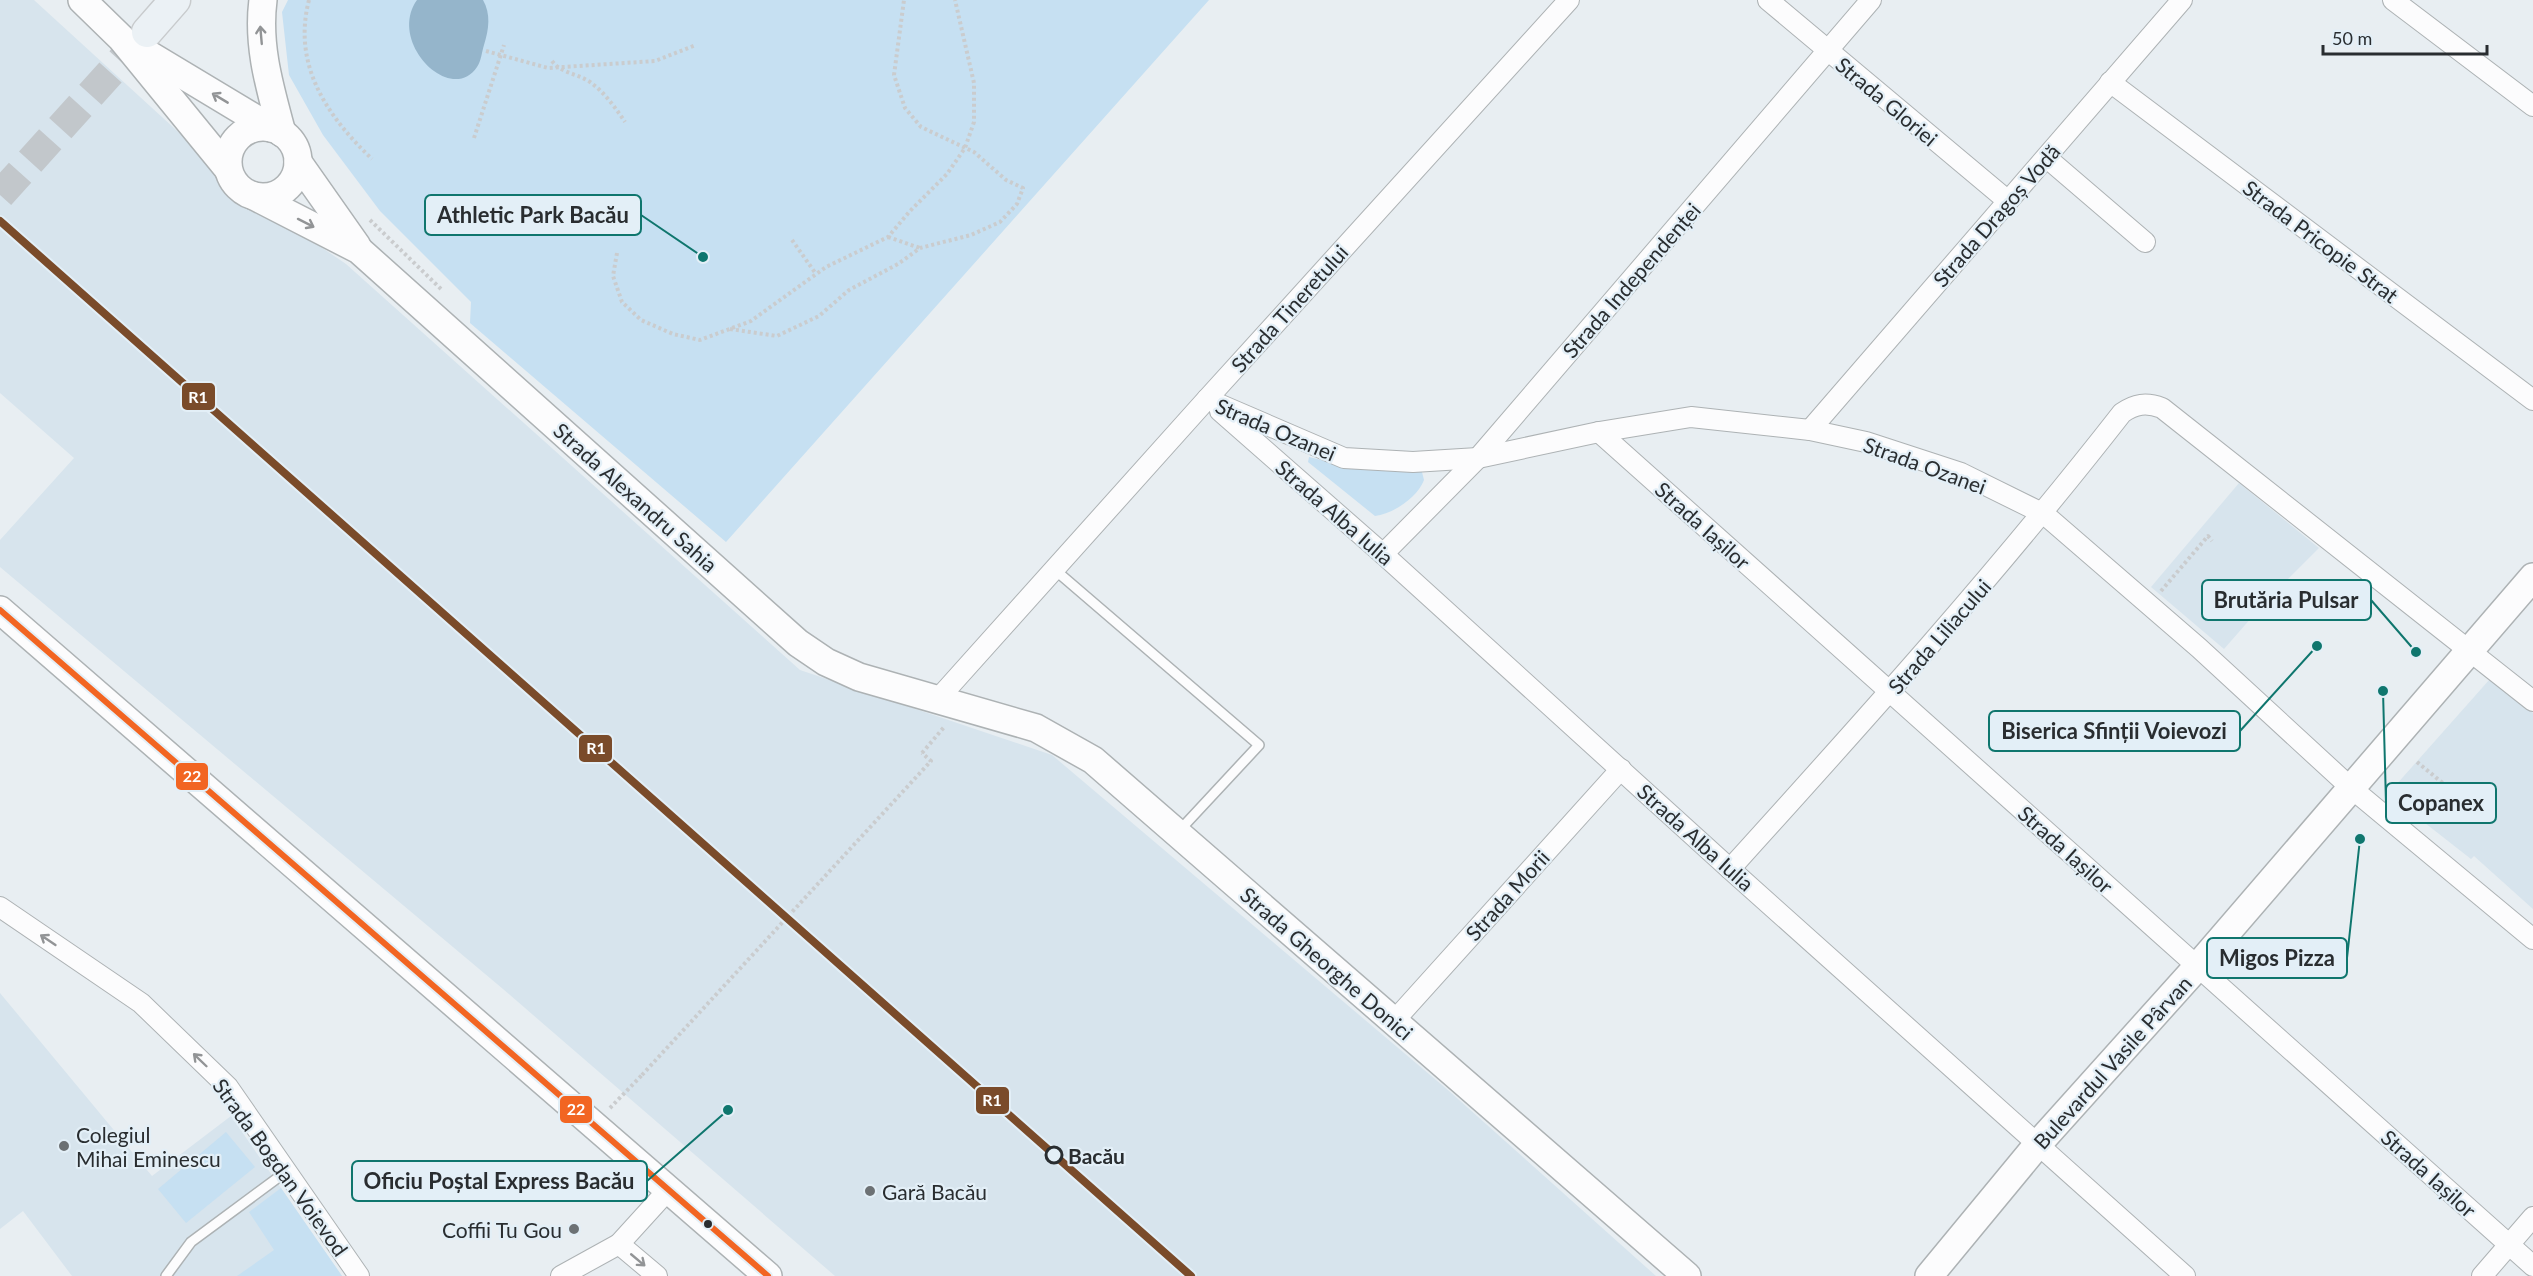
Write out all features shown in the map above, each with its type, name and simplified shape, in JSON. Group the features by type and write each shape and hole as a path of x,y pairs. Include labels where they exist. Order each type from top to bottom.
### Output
{"main road":[{"path":"134,35 175,0"}],"street":[{"path":"263,0 260,25 262,52 276,130"},
{"name":"Strada Tineretului","path":"951,703 1054,569 1569,0"},
{"name":"Strada Gloriei","path":"1767,0 2008,201"},
{"name":"Strada Independenței","path":"1383,554 1478,458 1871,0"},
{"name":"Strada Dragoș Vodă","path":"1810,430 2182,0"},
{"path":"2393,0 2533,106"},
{"path":"85,1 276,130 296,149 298,162 296,175 286,188 279,194 266,198 243,192 234,183 228,169 134,35"},
{"name":"Strada Pricopie Strat","path":"2110,82 2533,400"},
{"path":"228,169 227,157 238,137 247,130 258,127 276,130"},
{"path":"2047,158 2145,242"},
{"name":"Strada Alexandru Sahia","path":"298,162 359,250 798,643 826,662 859,677 951,703"},
{"name":"Strada Alexandru Sahia","path":"254,196 359,250"},
{"name":"Strada Ozanei","path":"1207,399 1344,458 1413,462 1478,458 1599,432 1691,417 1810,430 1866,442 1961,473 2043,514 2199,648 2350,787 2533,939"},
{"name":"Strada Alba Iulia","path":"1207,399 1383,554 1730,869 2185,1276"},
{"name":"Strada Liliacului","path":"1730,869 1891,692 2043,514 2122,413 2130,408 2144,404 2162,408 2470,651"},
{"name":"Strada Iașilor","path":"1599,432 2533,1266"},
{"name":"Bulevardul Vasile Pârvan","path":"1929,1276 2038,1144 2198,966 2533,577"},
{"path":"0,610 596,1124 768,1276"},
{"path":"2470,651 2533,701"},
{"name":"Strada Gheorghe Donici","path":"951,703 1036,728 1093,760 1688,1276"},
{"name":"Strada Morii","path":"1394,1021 1621,769"},
{"name":"Strada Bogdan Voievod","path":"0,907 141,1003 228,1087 359,1276"},
{"path":"561,1276 619,1244 669,1189"},
{"path":"2482,1276 2533,1217"},
{"path":"619,1244 657,1276"}],"lane":[{"path":"1054,569 1259,745 1177,833"},
{"path":"166,1276 191,1242 286,1171"}],"path":[{"path":"309,0 303,21 307,56 317,91 334,119 372,159"},
{"path":"730,329 777,336 819,316 849,290 898,264 920,248 971,235 1000,222 1017,204 1023,189 1006,180 965,148 921,127 905,108 894,75 904,0"},
{"path":"616,253 614,276 622,302 641,320 673,334 700,340 751,321 826,267 888,237 947,174 965,148 975,122 974,83 955,0"},
{"path":"474,138 504,45"},
{"path":"486,51 548,68 557,68 655,61 696,45"},
{"path":"552,61 557,68 588,80 603,93 625,122"},
{"path":"888,237 920,248"},
{"path":"792,240 816,274"},
{"path":"2159,594 2208,536 2212,540"},
{"path":"596,1124 931,761 922,753 951,703"},
{"path":"2417,762 2477,811"}],"shaded area":[{"path":"0,0 34,0 256,203 346,264 800,670 1052,755 1449,1091 1656,1276 835,1276 503,989 0,567 0,540 74,458 0,393"},
{"path":"288,0 1209,0 726,542 470,323 471,302 380,211 323,135 289,75 282,12"},
{"path":"417,0 483,0 488,16 487,33 478,65 466,77 452,79 439,74 426,64 416,50 410,34 410,17"},
{"path":"1309,457 1363,470 1422,472 1424,480 1416,493 1404,504 1375,516 1308,462"},
{"path":"2239,483 2319,548 2267,600 2224,649 2151,587"},
{"path":"2490,679 2533,713 2533,909 2474,856 2471,859 2388,794"},
{"name":"Colegiul Mihai Eminescu","path":"0,993 152,1176 231,1116 342,1276 72,1276 23,1211 0,1229"},
{"path":"226,1132 255,1167 186,1223 158,1189"},
{"path":"281,1188 342,1276 237,1276 274,1250 249,1212"}],"tunnel":[{"path":"0,195 147,32"}],"railway":[{"path":"0,221 1191,1276"}],"transit line":[{"name":"R1","path":"0,221 1191,1276"},
{"name":"22","path":"0,610 768,1276"}],"place":[{"name":"Athletic Park Bacău","path":"703,257"},
{"name":"Biserica Sfinții Voievozi","path":"2317,646"},
{"name":"Brutăria Pulsar","path":"2416,652"},
{"name":"Copanex","path":"2383,691"},
{"name":"Migos Pizza","path":"2360,839"},
{"name":"Oficiu Poștal Express Bacău","path":"728,1110"},
{"name":"Colegiul Mihai Eminescu","path":"64,1146"},
{"name":"Bacău","path":"1054,1155"},
{"name":"Gară Bacău","path":"870,1191"},
{"name":"Coffii Tu Gou","path":"574,1229"}]}
